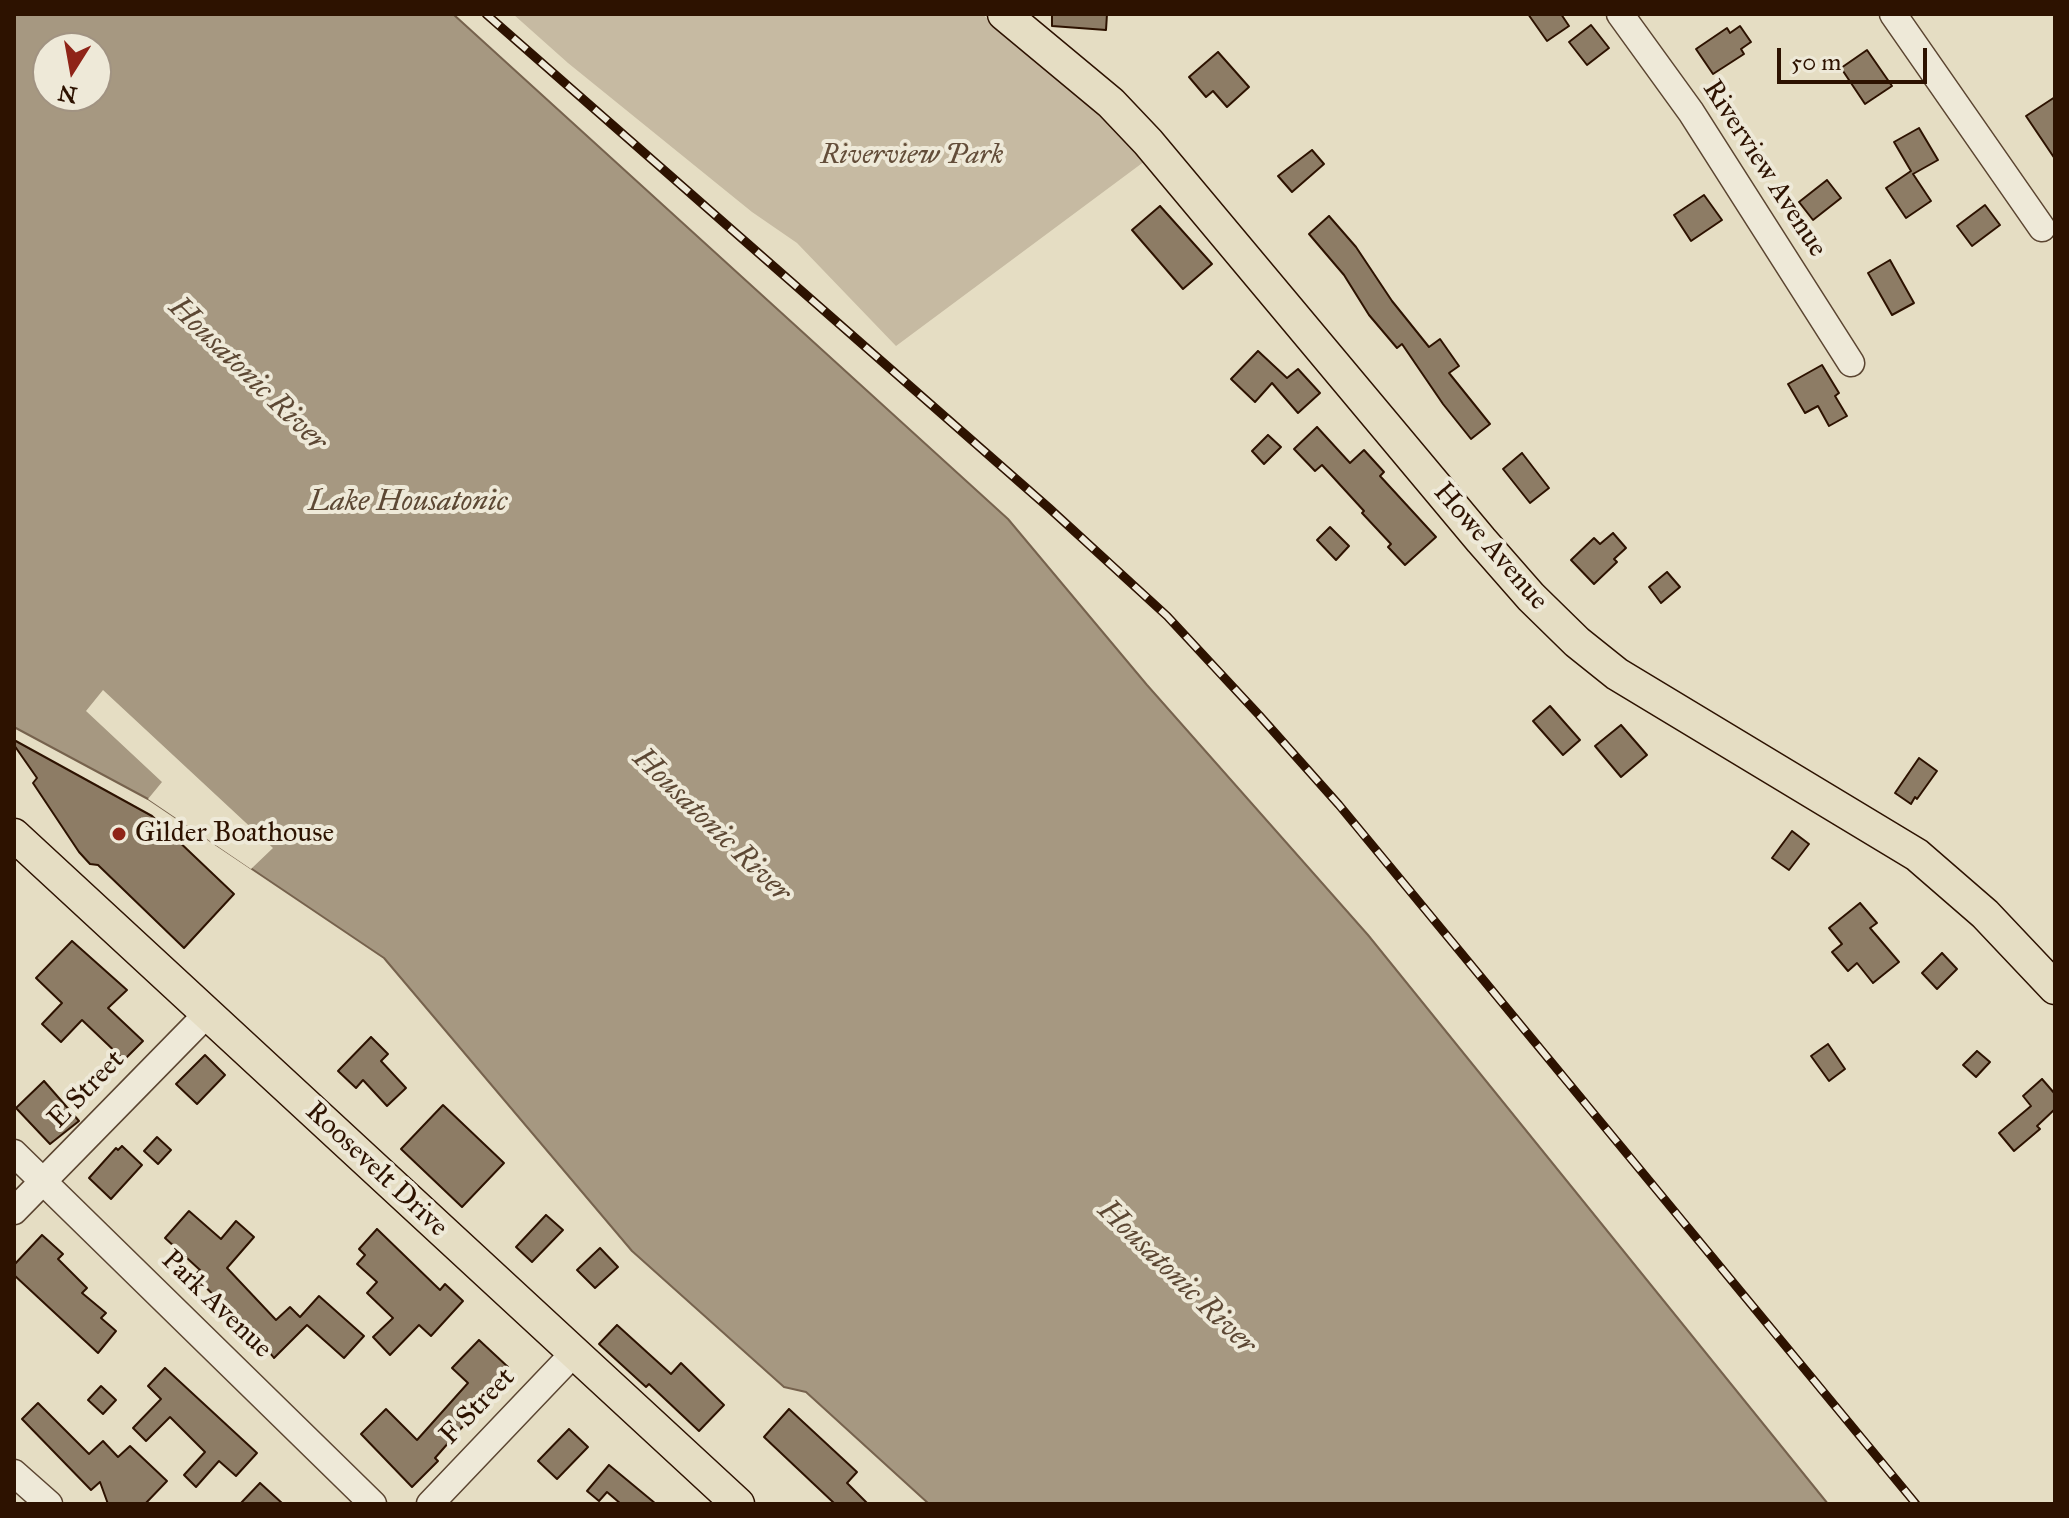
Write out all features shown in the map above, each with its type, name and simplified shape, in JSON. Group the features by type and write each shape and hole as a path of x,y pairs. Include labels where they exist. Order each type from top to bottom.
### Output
{"main road":[{"name":"Howe Avenue","path":"1004,14 1111,103 1148,142 1481,540 1531,597 1577,642 1617,674 1917,855 1985,914 2055,988"},
{"name":"Roosevelt Drive","path":"14,835 738,1504"}],"street":[{"name":"Riverview Avenue","path":"1620,14 1691,112 1851,363"},
{"path":"1893,14 2042,228"},
{"name":"E Street","path":"14,1211 207,1014"},
{"name":"Park Avenue","path":"14,1153 373,1504"},
{"name":"F Street","path":"430,1504 573,1354"},
{"path":"14,1473 49,1504"}],"green space":[{"name":"Riverview Park","path":"513,14 982,14 1101,112 1145,161 896,346 797,243 752,212 568,63"}],"water":[{"name":"Lake Housatonic","path":"14,14 453,14 1008,519 1147,685 1368,935 1828,1504 929,1504 806,1392 784,1387 632,1251 384,958 148,799 14,727"}],"pier":[{"path":"103,690 273,848 251,869 148,799 162,782 86,711"}],"building":[{"path":"1052,14 1107,14 1106,30 1052,26"},
{"path":"1528,14 1561,14 1569,26 1547,41"},
{"path":"1591,25 1609,48 1587,65 1569,42"},
{"path":"1740,26 1751,42 1741,49 1744,54 1713,74 1696,49 1727,28 1730,33"},
{"path":"1867,50 1892,86 1865,104 1841,68"},
{"path":"1218,52 1249,87 1227,107 1213,91 1206,97 1189,77"},
{"path":"2055,97 2055,159 2026,116"},
{"path":"1919,128 1938,160 1913,174 1931,201 1906,218 1886,188 1911,171 1894,142"},
{"path":"1312,150 1324,164 1292,192 1278,176"},
{"path":"1827,180 1841,198 1813,220 1799,202"},
{"path":"1704,195 1722,220 1691,241 1674,215"},
{"path":"1985,205 2000,225 1972,246 1957,226"},
{"path":"1160,206 1212,264 1183,289 1132,230"},
{"path":"1329,216 1356,247 1392,301 1429,347 1440,339 1459,366 1449,373 1490,424 1471,439 1402,344 1397,348 1369,315 1344,275 1309,234"},
{"path":"1890,260 1914,303 1892,315 1868,273"},
{"path":"1258,351 1287,378 1298,369 1320,393 1298,413 1272,383 1255,402 1231,379"},
{"path":"1822,365 1839,393 1835,396 1847,416 1829,426 1818,406 1805,413 1788,384"},
{"path":"1317,427 1350,463 1364,450 1384,472 1380,476 1436,537 1405,565 1388,547 1391,544 1362,513 1364,511 1322,465 1315,471 1294,449"},
{"path":"1268,435 1281,447 1264,464 1252,451"},
{"path":"1522,453 1549,488 1530,503 1503,469"},
{"path":"1330,527 1349,546 1336,560 1317,540"},
{"path":"1613,533 1626,548 1614,559 1617,562 1594,584 1571,560 1594,538 1600,544"},
{"path":"1667,572 1680,587 1661,603 1649,587"},
{"path":"1550,706 1580,740 1563,755 1533,721"},
{"path":"1621,725 1647,755 1621,777 1595,746"},
{"name":"Gilder Boathouse","path":"14,740 152,816 234,894 184,948 98,865 90,864 79,852 33,783 37,778 14,745"},
{"path":"1919,758 1937,771 1911,804 1895,793"},
{"path":"1792,831 1809,844 1789,870 1772,858"},
{"path":"1860,903 1877,923 1870,928 1899,962 1873,983 1857,963 1848,971 1832,952 1842,944 1829,928"},
{"path":"72,941 127,990 108,1008 143,1041 124,1060 82,1020 61,1042 42,1024 62,1003 36,978"},
{"path":"1942,953 1957,969 1937,989 1922,973"},
{"path":"371,1037 388,1054 381,1061 406,1088 387,1106 363,1080 356,1088 338,1071"},
{"path":"1828,1044 1845,1069 1829,1081 1811,1056"},
{"path":"1977,1051 1990,1062 1976,1077 1963,1065"},
{"path":"205,1055 225,1075 197,1104 176,1084"},
{"path":"2042,1079 2055,1094 2055,1109 2037,1126 2040,1129 2014,1151 1999,1133 2031,1106 2023,1096"},
{"path":"44,1081 79,1121 50,1144 16,1108"},
{"path":"443,1105 504,1163 462,1207 401,1149"},
{"path":"157,1137 171,1150 158,1164 144,1151"},
{"path":"122,1146 142,1165 111,1199 89,1178 116,1148 118,1150"},
{"path":"189,1211 221,1239 236,1221 254,1237 227,1268 276,1320 290,1307 300,1317 319,1296 364,1336 344,1358 307,1325 274,1358 258,1338 194,1276 200,1270 165,1238"},
{"path":"546,1215 563,1230 532,1262 516,1247"},
{"path":"377,1229 440,1290 445,1284 463,1301 431,1336 419,1325 390,1355 373,1337 393,1318 367,1293 377,1282 357,1264 365,1255 359,1249"},
{"path":"42,1235 63,1254 58,1259 87,1288 82,1293 106,1313 101,1318 116,1331 98,1353 14,1275 14,1265"},
{"path":"600,1248 618,1267 595,1288 577,1270"},
{"path":"617,1325 671,1374 681,1363 724,1405 699,1431 649,1384 646,1387 599,1344"},
{"path":"479,1340 508,1367 476,1401 483,1408 464,1425 435,1458 438,1461 412,1487 361,1434 386,1409 417,1440 468,1383 452,1368"},
{"path":"165,1368 257,1453 236,1476 219,1461 196,1487 184,1475 205,1452 170,1417 146,1441 133,1428 161,1399 148,1386"},
{"path":"101,1386 116,1400 103,1414 88,1400"},
{"path":"38,1403 89,1454 103,1441 118,1457 130,1446 167,1481 145,1504 108,1504 100,1482 91,1490 22,1419"},
{"path":"789,1409 857,1472 847,1483 868,1504 835,1504 764,1437"},
{"path":"569,1429 588,1447 557,1479 538,1461"},
{"path":"609,1465 656,1504 621,1504 607,1492 599,1501 587,1491"},
{"path":"260,1483 283,1504 240,1504"}],"railway":[{"path":"486,14 1049,508 1167,616 1339,805 1916,1504"}],"place":[{"name":"Gilder Boathouse","path":"119,834"}],"water label":[{"name":"Housatonic River","path":"247,375"},
{"name":"Housatonic River","path":"711,826"},
{"name":"Housatonic River","path":"1176,1278"}]}
